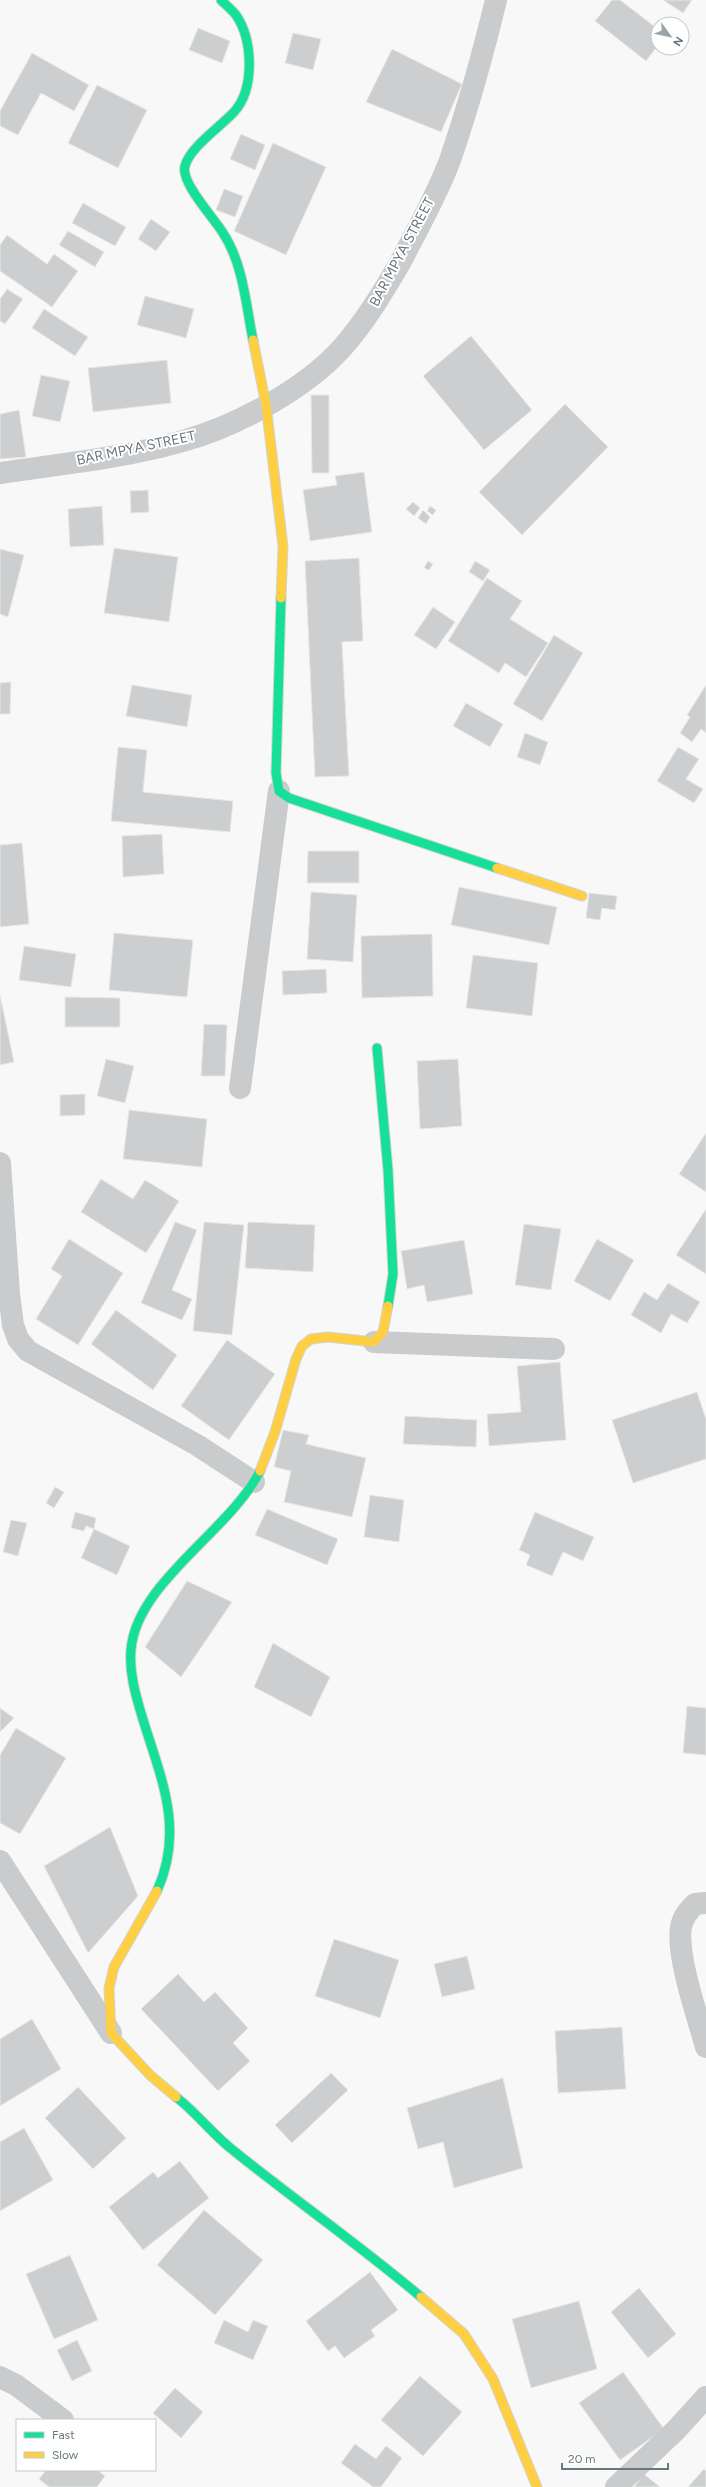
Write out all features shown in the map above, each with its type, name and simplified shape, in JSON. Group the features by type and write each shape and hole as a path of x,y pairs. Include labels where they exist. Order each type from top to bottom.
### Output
{"street":[{"path":"221,0 236,15 247,38 249,68 244,95 234,111 189,155 184,166 186,180 224,234 236,258 266,405 283,546 276,773 279,791 240,1088"},
{"name":"BAR MPYA STREET","path":"0,473 84,461 184,441 266,405 316,372 337,353 380,298 412,241 449,162 482,58 496,0"},
{"path":"279,791 289,798 582,896"},
{"path":"374,1342 383,1332 393,1274 388,1170 377,1048"},
{"path":"0,1163 9,1294 13,1326 18,1339 35,1354 197,1445 254,1482"},
{"path":"112,2032 110,1982 114,1968 158,1891 169,1859 171,1831 164,1795 133,1676 131,1648 140,1621 164,1583 230,1515 254,1482 275,1429 302,1346 317,1336 374,1342 554,1350"},
{"path":"0,1862 112,2032 150,2075 194,2111 232,2150 386,2267 464,2334 493,2379 537,2487"},
{"path":"706,1903 695,1904 685,1915 680,1928 684,1966 706,2047"},
{"path":"0,2377 16,2385 62,2419"},
{"path":"616,2487 676,2430 706,2397"}],"building":[{"path":"612,0 620,0 650,23 650,56 646,61 595,21"},
{"path":"663,0 692,0 683,13"},
{"path":"198,28 230,41 222,63 189,50"},
{"path":"293,33 321,39 313,70 285,63"},
{"path":"392,49 462,84 441,132 366,102"},
{"path":"32,53 89,85 74,111 41,93 18,135 0,126 0,111"},
{"path":"97,85 147,110 118,168 68,143"},
{"path":"241,134 265,145 255,170 230,159"},
{"path":"273,143 326,167 286,255 234,231"},
{"path":"224,189 243,196 235,217 216,210"},
{"path":"83,203 126,227 115,246 72,223"},
{"path":"151,219 170,232 156,251 138,239"},
{"path":"68,231 104,252 95,267 59,245"},
{"path":"7,235 47,264 54,254 78,271 52,307 0,271 0,245"},
{"path":"7,289 23,299 5,324 0,321 0,299"},
{"path":"145,296 194,309 186,338 137,325"},
{"path":"44,309 88,337 75,356 32,328"},
{"path":"471,336 532,410 484,450 423,376"},
{"path":"167,360 171,403 93,412 88,368"},
{"path":"41,375 70,381 60,422 32,416"},
{"path":"311,395 329,395 329,473 312,473"},
{"path":"565,404 608,447 522,535 479,492"},
{"path":"19,410 26,457 0,459 0,414"},
{"path":"364,472 372,532 310,541 303,490 337,485 335,476"},
{"path":"148,490 149,512 131,513 130,491"},
{"path":"413,502 420,508 414,516 406,509"},
{"path":"102,506 104,545 70,547 68,509"},
{"path":"430,506 436,510 433,515 427,511"},
{"path":"423,510 430,517 426,524 418,518"},
{"path":"114,548 178,557 169,622 104,613"},
{"path":"0,549 24,555 8,617 0,614"},
{"path":"359,558 363,641 342,642 349,776 315,777 305,561"},
{"path":"428,561 433,564 429,570 424,568"},
{"path":"475,561 490,570 483,581 469,572"},
{"path":"487,578 522,601 510,619 548,643 526,677 505,663 499,673 448,641"},
{"path":"433,607 455,622 436,649 414,635"},
{"path":"554,635 583,653 542,721 513,704"},
{"path":"11,682 10,714 0,714 0,683"},
{"path":"132,685 192,695 187,727 126,716"},
{"path":"706,685 706,733 701,729 692,742 680,733 690,717 687,715"},
{"path":"466,703 503,724 490,747 453,726"},
{"path":"525,733 548,742 540,765 517,757"},
{"path":"118,747 147,750 143,792 233,801 230,832 111,821"},
{"path":"678,747 699,759 686,779 703,789 694,803 657,781"},
{"path":"162,834 164,874 123,877 122,836"},
{"path":"22,843 29,924 0,927 0,845"},
{"path":"308,851 359,851 359,883 307,883"},
{"path":"459,887 557,907 549,945 451,925"},
{"path":"311,892 357,895 353,962 307,959"},
{"path":"589,893 617,896 615,910 602,908 600,920 586,918"},
{"path":"114,933 193,940 187,997 109,990"},
{"path":"432,934 433,996 362,998 361,936"},
{"path":"24,946 76,954 71,987 19,980"},
{"path":"473,955 538,963 532,1016 466,1008"},
{"path":"326,969 327,993 283,995 282,971"},
{"path":"0,995 14,1062 0,1065"},
{"path":"65,997 120,998 120,1027 65,1027"},
{"path":"204,1024 227,1025 225,1076 201,1076"},
{"path":"106,1059 134,1066 125,1103 97,1096"},
{"path":"458,1059 462,1126 420,1129 417,1061"},
{"path":"85,1094 85,1115 60,1116 60,1095"},
{"path":"129,1110 207,1119 202,1167 123,1159"},
{"path":"706,1133 706,1192 679,1174"},
{"path":"101,1179 133,1199 145,1180 179,1201 146,1253 81,1212"},
{"path":"706,1209 706,1274 676,1255"},
{"path":"175,1222 197,1230 172,1290 192,1299 182,1320 141,1303"},
{"path":"204,1222 244,1225 232,1335 193,1331"},
{"path":"248,1222 315,1225 313,1272 245,1268"},
{"path":"524,1224 561,1229 551,1290 515,1285"},
{"path":"69,1239 123,1273 78,1345 36,1319 62,1276 51,1269"},
{"path":"597,1239 634,1260 610,1301 574,1281"},
{"path":"464,1240 473,1294 427,1302 424,1285 407,1289 401,1251"},
{"path":"668,1283 700,1302 687,1323 671,1314 661,1333 631,1315 644,1292 657,1300"},
{"path":"116,1310 177,1355 153,1390 91,1344"},
{"path":"227,1340 275,1374 229,1440 181,1406"},
{"path":"560,1362 566,1440 489,1446 487,1414 521,1412 517,1366"},
{"path":"697,1392 706,1419 706,1459 633,1483 612,1420"},
{"path":"405,1416 477,1420 476,1447 403,1444"},
{"path":"283,1430 309,1435 306,1444 366,1458 352,1517 284,1502 291,1471 274,1467"},
{"path":"55,1487 64,1492 54,1508 46,1503"},
{"path":"370,1495 404,1500 399,1542 364,1537"},
{"path":"267,1509 338,1539 327,1565 255,1535"},
{"path":"75,1512 96,1518 94,1529 86,1526 84,1531 71,1528"},
{"path":"535,1512 594,1537 583,1561 563,1552 552,1576 526,1565 530,1555 519,1550"},
{"path":"11,1520 27,1523 18,1556 3,1552"},
{"path":"94,1529 130,1546 117,1575 81,1558"},
{"path":"187,1581 232,1602 181,1677 145,1647"},
{"path":"273,1643 330,1677 311,1717 254,1687"},
{"path":"687,1706 706,1708 706,1755 683,1753"},
{"path":"0,1708 14,1718 0,1732"},
{"path":"16,1728 66,1758 20,1834 0,1823 0,1755"},
{"path":"110,1827 138,1896 88,1953 44,1866"},
{"path":"334,1939 399,1960 380,2018 315,1996"},
{"path":"467,1956 475,1989 442,1997 434,1964"},
{"path":"178,1974 204,2002 215,1992 248,2028 233,2043 250,2061 218,2091 141,2009"},
{"path":"32,2019 61,2069 0,2106 0,2039"},
{"path":"622,2027 626,2089 558,2093 555,2031"},
{"path":"331,2073 348,2090 292,2143 275,2125"},
{"path":"503,2078 523,2168 454,2188 443,2142 418,2149 407,2108"},
{"path":"78,2087 126,2138 93,2169 45,2118"},
{"path":"24,2128 53,2180 0,2211 0,2142"},
{"path":"180,2161 209,2198 143,2250 109,2207 153,2172 158,2178"},
{"path":"204,2210 263,2260 215,2315 157,2265"},
{"path":"70,2255 98,2320 54,2339 26,2274"},
{"path":"370,2272 398,2310 371,2330 375,2336 344,2358 335,2346 328,2351 306,2321"},
{"path":"639,2288 676,2334 648,2358 611,2312"},
{"path":"579,2301 597,2369 531,2388 512,2319"},
{"path":"224,2320 248,2332 253,2320 268,2326 253,2360 214,2343"},
{"path":"77,2340 92,2371 72,2381 57,2350"},
{"path":"623,2372 664,2429 620,2460 579,2403"},
{"path":"420,2376 462,2412 423,2456 381,2420"},
{"path":"175,2388 203,2412 181,2438 153,2413"},
{"path":"355,2444 376,2459 386,2446 402,2458 381,2487 373,2487 341,2463"},
{"path":"704,2469 706,2471 706,2487 688,2487"},
{"path":"45,2471 98,2471 105,2476 97,2487 49,2487 39,2479"},
{"path":"644,2474 660,2487 634,2487"}],"traffic: fast":[{"path":"221,0 236,15 242,25 246,37 249,64 246,91 234,112 193,152 185,166 185,173 192,190 223,233 235,257 243,285 253,340"},
{"path":"281,598 276,773 279,791 289,798 497,868"},
{"path":"377,1048 388,1170 393,1274 388,1306"},
{"path":"157,1891 165,1867 169,1845 167,1801 162,1779 133,1682 131,1650 137,1626 149,1602 166,1580 228,1515 246,1493 260,1471"},
{"path":"176,2097 234,2151 421,2297"}],"traffic: slow":[{"path":"253,340 266,405 283,546 281,598"},
{"path":"497,868 582,896"},
{"path":"260,1471 275,1432 296,1359 302,1346 311,1339 328,1337 374,1342 383,1332 388,1306"},
{"path":"157,1891 114,1967 109,1988 111,2033 150,2075 176,2097"},
{"path":"421,2297 464,2334 493,2379 537,2487"}]}
